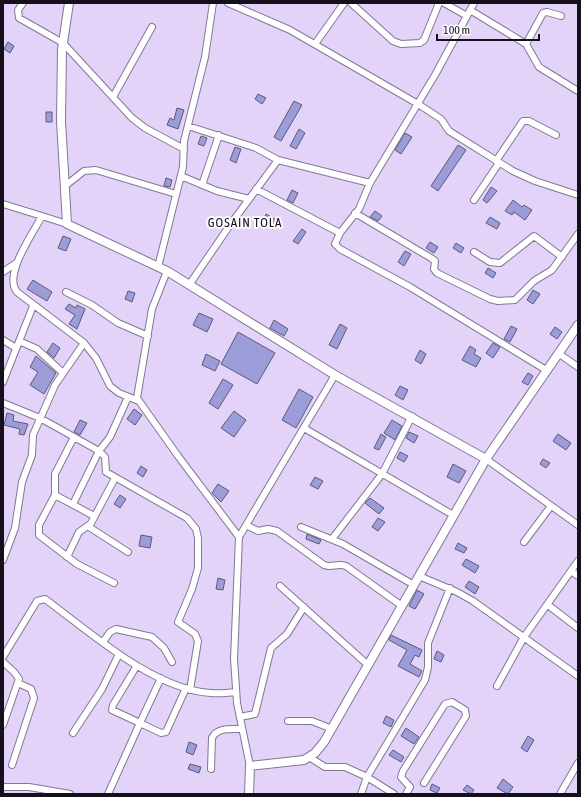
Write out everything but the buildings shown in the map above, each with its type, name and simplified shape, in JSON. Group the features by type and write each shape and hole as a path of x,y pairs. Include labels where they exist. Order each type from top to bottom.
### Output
{"street":[{"path":"23,3 18,10 19,18 63,43 132,118 145,128 184,149"},
{"path":"67,224 61,121 63,43 69,3"},
{"path":"158,267 181,176 188,126 205,57 213,3"},
{"path":"228,3 290,30 418,104 441,119 449,131 524,177 578,195"},
{"path":"315,44 344,3"},
{"path":"351,3 393,41 401,44 416,44 424,40 439,3"},
{"path":"444,3 469,13 526,44 539,67 578,91"},
{"path":"474,3 418,104 370,183 355,213 340,233 335,244 340,249 410,287 546,370"},
{"path":"526,44 543,13 547,12 561,16"},
{"path":"113,97 152,27"},
{"path":"474,200 523,121 529,121 556,136"},
{"path":"188,126 256,148 278,160 370,183"},
{"path":"202,185 219,135"},
{"path":"189,285 278,160"},
{"path":"65,186 84,171 96,170 176,194"},
{"path":"181,176 217,191 249,199"},
{"path":"256,190 340,233"},
{"path":"3,204 67,224 167,271 335,375 412,416 486,459 578,525"},
{"path":"355,213 431,258 435,261 434,269 437,273 490,299 498,301 515,300 534,281 552,270 578,234"},
{"path":"42,216 16,263 14,289 21,297 84,343 96,358 110,386 128,398 139,401"},
{"path":"474,252 490,262 500,263 534,236 562,257"},
{"path":"3,272 16,263"},
{"path":"167,271 152,309 137,393 139,401 239,537"},
{"path":"66,292 92,305 118,323 148,336"},
{"path":"3,382 33,306"},
{"path":"310,758 324,742 332,729 486,459 578,325"},
{"path":"3,340 16,348"},
{"path":"19,341 37,349 63,372"},
{"path":"3,560 12,540 22,482 32,455 33,436 55,385 84,343"},
{"path":"558,353 578,367"},
{"path":"249,794 250,766 236,692 234,660 239,537 335,375"},
{"path":"73,504 99,451 110,437 128,398"},
{"path":"3,403 40,418 99,451 105,457 106,472 187,518 196,529 198,538 198,568 192,589 178,622 195,634 198,641 188,689 166,732 162,733 112,710 112,705 136,667"},
{"path":"332,539 382,474 412,416"},
{"path":"304,428 453,515"},
{"path":"74,437 55,474 55,495 39,525 39,535 67,557 114,583"},
{"path":"67,557 79,532 89,525 115,478"},
{"path":"55,495 94,516"},
{"path":"524,542 551,506"},
{"path":"89,525 91,529 128,552"},
{"path":"246,525 258,531 277,531 328,567 339,564 346,566 402,606"},
{"path":"301,528 332,539 355,550 414,586"},
{"path":"497,686 524,637 578,561"},
{"path":"571,571 578,576"},
{"path":"419,576 450,588 473,601 578,676"},
{"path":"280,586 368,665"},
{"path":"361,794 367,777 425,680 428,667 428,643 450,588"},
{"path":"3,658 40,599 45,598 136,667 188,689 211,693 236,692"},
{"path":"548,605 578,628"},
{"path":"240,717 255,714 271,648 287,634 304,607"},
{"path":"103,642 110,632 116,629 144,635 152,638 164,648 172,662"},
{"path":"73,733 102,689 119,654"},
{"path":"3,662 18,677 18,683 3,725"},
{"path":"108,794 162,678"},
{"path":"12,765 34,698 31,689 18,683"},
{"path":"406,794 410,787 401,777 403,771 445,704 452,702 465,710 466,716 424,783"},
{"path":"288,721 312,721 332,729"},
{"path":"211,769 212,738 214,734 218,730 242,729"},
{"path":"250,766 310,758 325,767 345,767 367,777 394,794"},
{"path":"560,794 578,763"},
{"path":"3,787 70,794"}],"district":[{"name":"GOSAIN TOLA","path":"245,222"}]}
